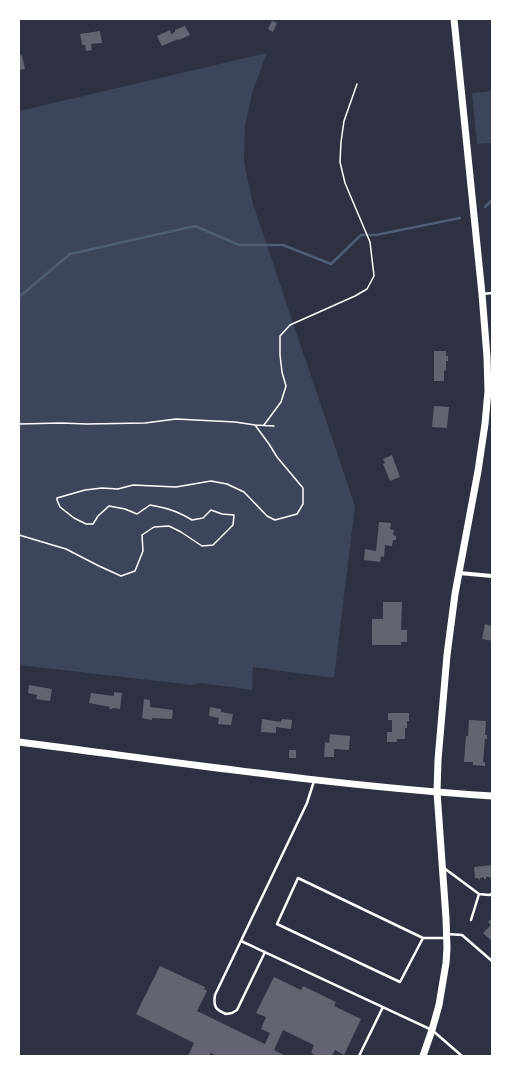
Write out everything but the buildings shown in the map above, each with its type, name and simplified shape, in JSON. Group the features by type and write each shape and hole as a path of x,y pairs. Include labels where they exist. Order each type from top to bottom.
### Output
{"main road":[{"path":"423,1056 439,1005 446,964 446,936 437,792 438,760 452,615 476,483 487,406 488,374 482,294 454,19"},
{"path":"19,742 373,787 492,796"}],"street":[{"path":"459,573 492,576"}],"lane":[{"path":"482,294 492,293"},
{"path":"265,952 237,1010 226,1014 216,1008 213,1002 214,995 307,803 314,780"},
{"path":"442,866 479,894 492,894"},
{"path":"423,938 400,982 277,924 298,878 423,938 462,935 492,961"},
{"path":"472,920 479,894"},
{"path":"241,941 432,1030 462,1056"},
{"path":"359,1056 383,1007"}],"path":[{"path":"264,425 282,402 286,386 282,372 280,336 290,325 355,296 367,289 374,276 370,242 345,183 340,162 344,122 357,84"},
{"path":"19,424 145,424 176,419 235,422 274,426"},
{"path":"19,535 66,550 121,576 135,570 143,551 142,536 154,527 169,526 202,546 213,545 233,525 234,515 222,514 211,510 203,518 192,520 181,513 150,505 137,514 125,509 109,506 98,516 93,524 86,524 60,508 57,498 85,490 102,488 118,489 133,485 176,487 211,481 227,484 244,492 267,516 275,520 297,514 304,504 303,488 277,457 270,444 255,425"}],"shaded area":[{"path":"267,53 252,93 245,126 244,162 253,204 355,506 334,678 253,667 252,690 201,683 192,685 19,665 19,111"},
{"path":"492,91 492,143 477,144 472,93"}],"waterway":[{"path":"485,207 492,200"},
{"path":"19,297 70,254 195,226 239,245 283,245 331,264 361,235 376,235 460,218"}]}
